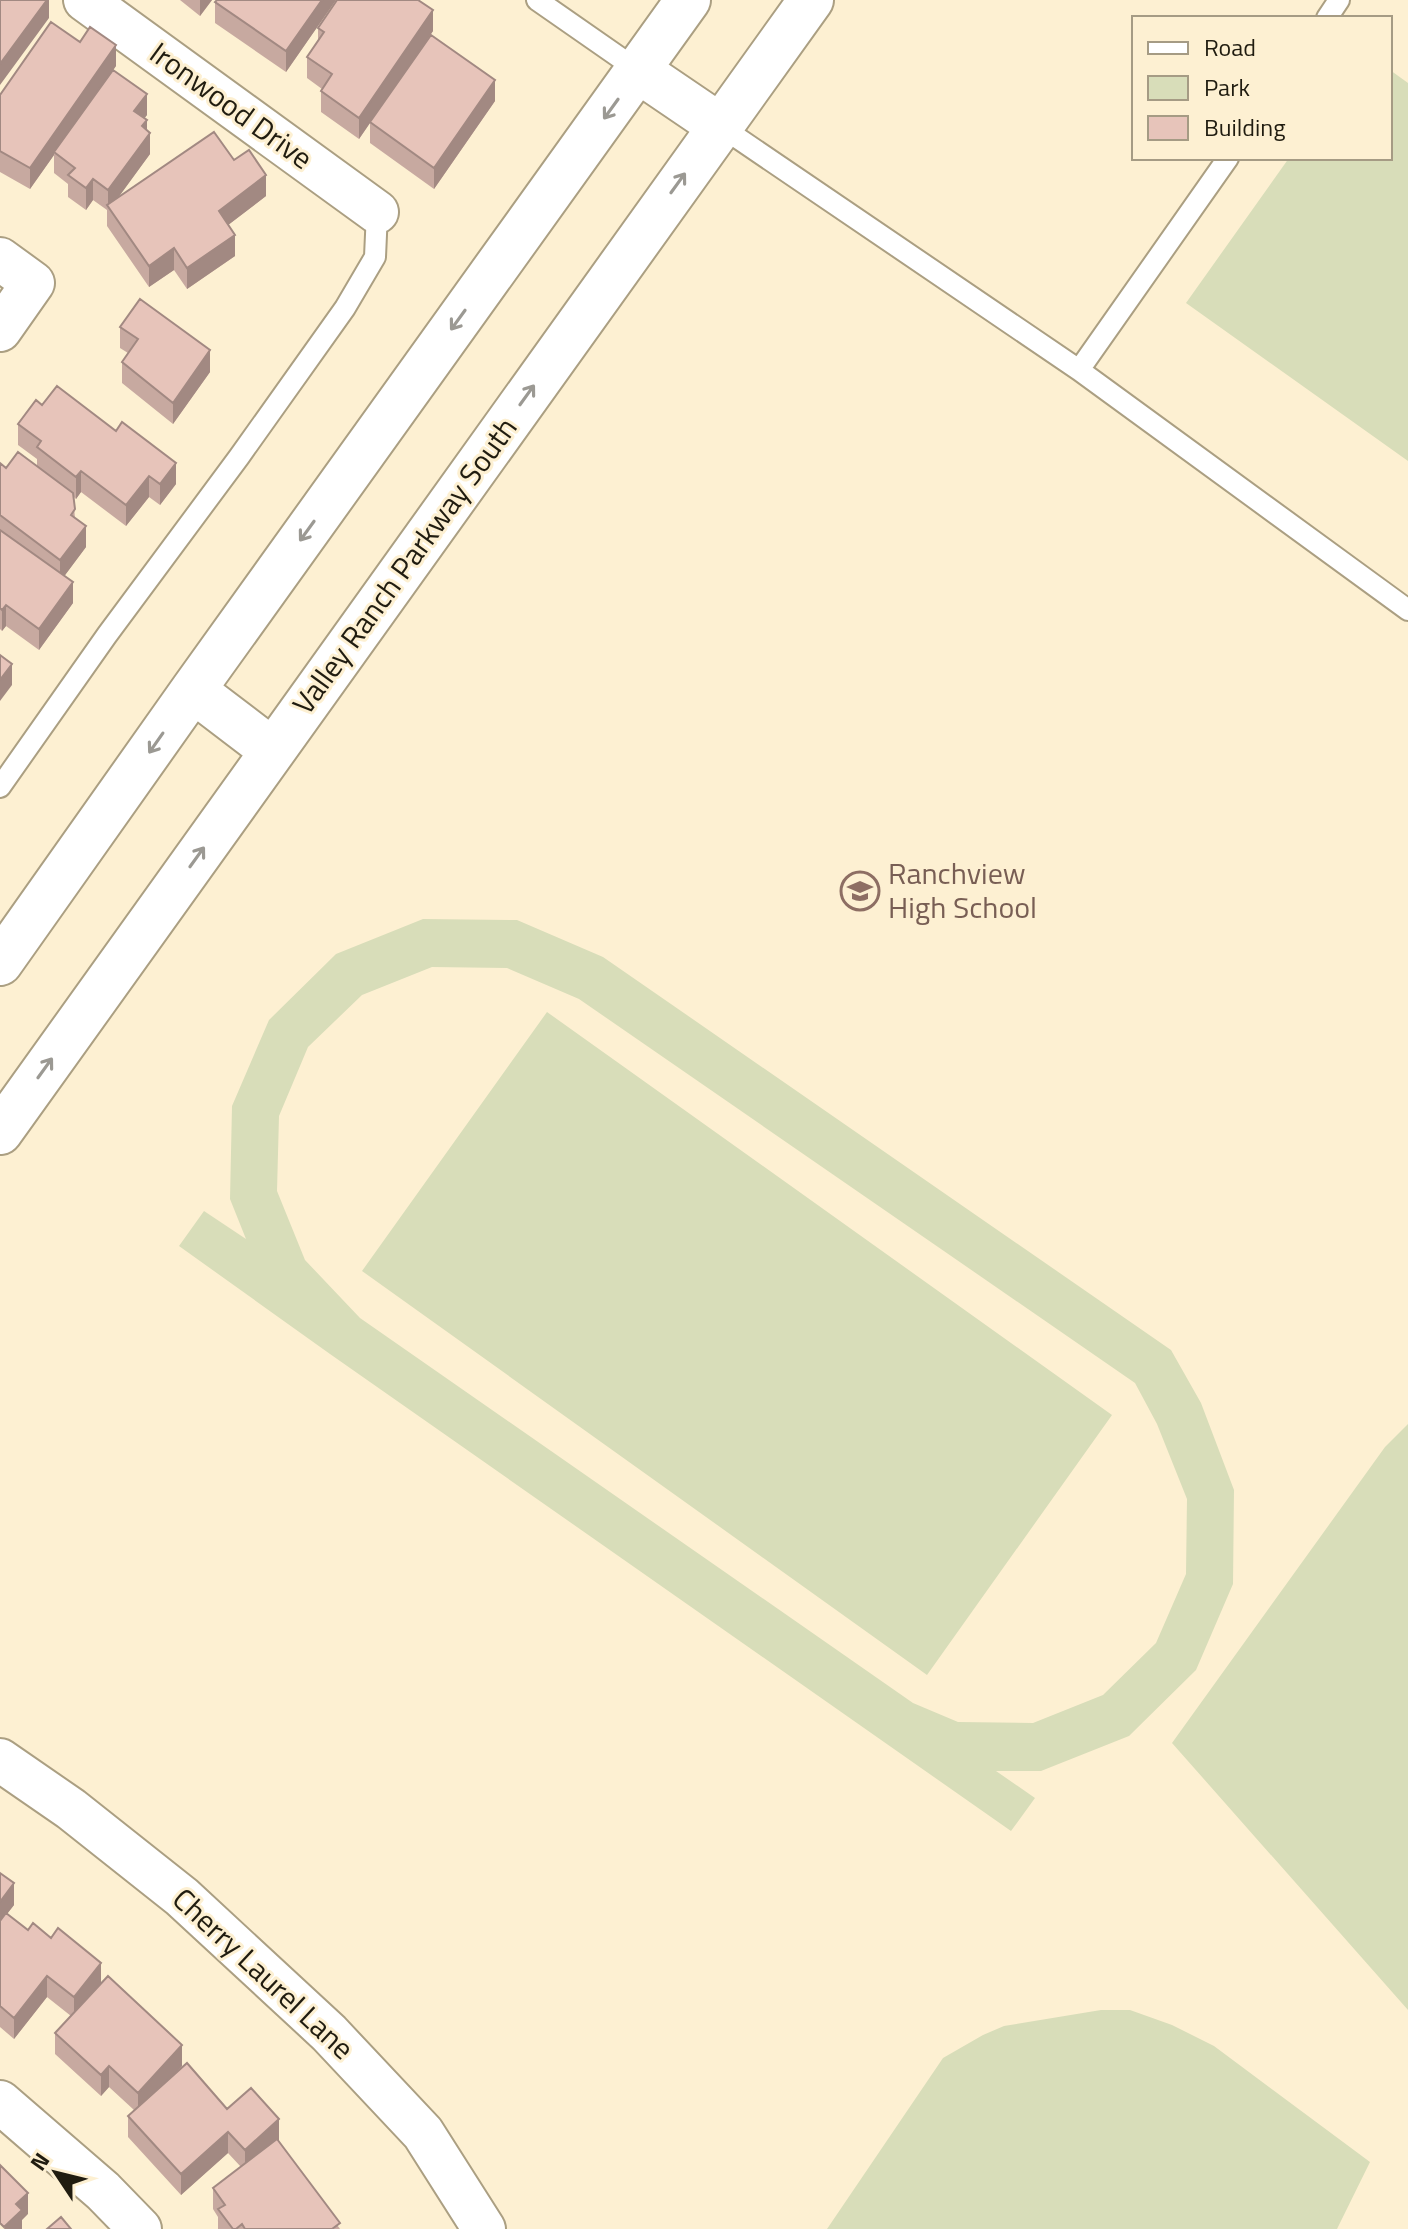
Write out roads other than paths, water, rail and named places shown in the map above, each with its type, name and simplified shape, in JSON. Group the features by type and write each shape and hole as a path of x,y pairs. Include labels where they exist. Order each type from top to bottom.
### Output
{"street":[{"name":"Ironwood Drive","path":"85,0 377,212"},
{"path":"0,963 688,0"},
{"name":"Valley Ranch Parkway South","path":"0,1132 811,0"},
{"path":"639,71 720,126"},
{"path":"0,330 16,271"},
{"path":"193,690 273,751"},
{"name":"Cherry Laurel Lane","path":"0,1760 71,1809 182,1897 329,2033 423,2133 484,2229"},
{"path":"0,2102 103,2191 140,2229"}],"lane":[{"path":"537,0 639,71"},
{"path":"720,126 1079,370 1408,610"},
{"path":"1079,370 1227,160"},
{"path":"0,787 345,308 375,257 377,212"}],"place":[{"name":"Ranchview High School","path":"860,891"}]}
